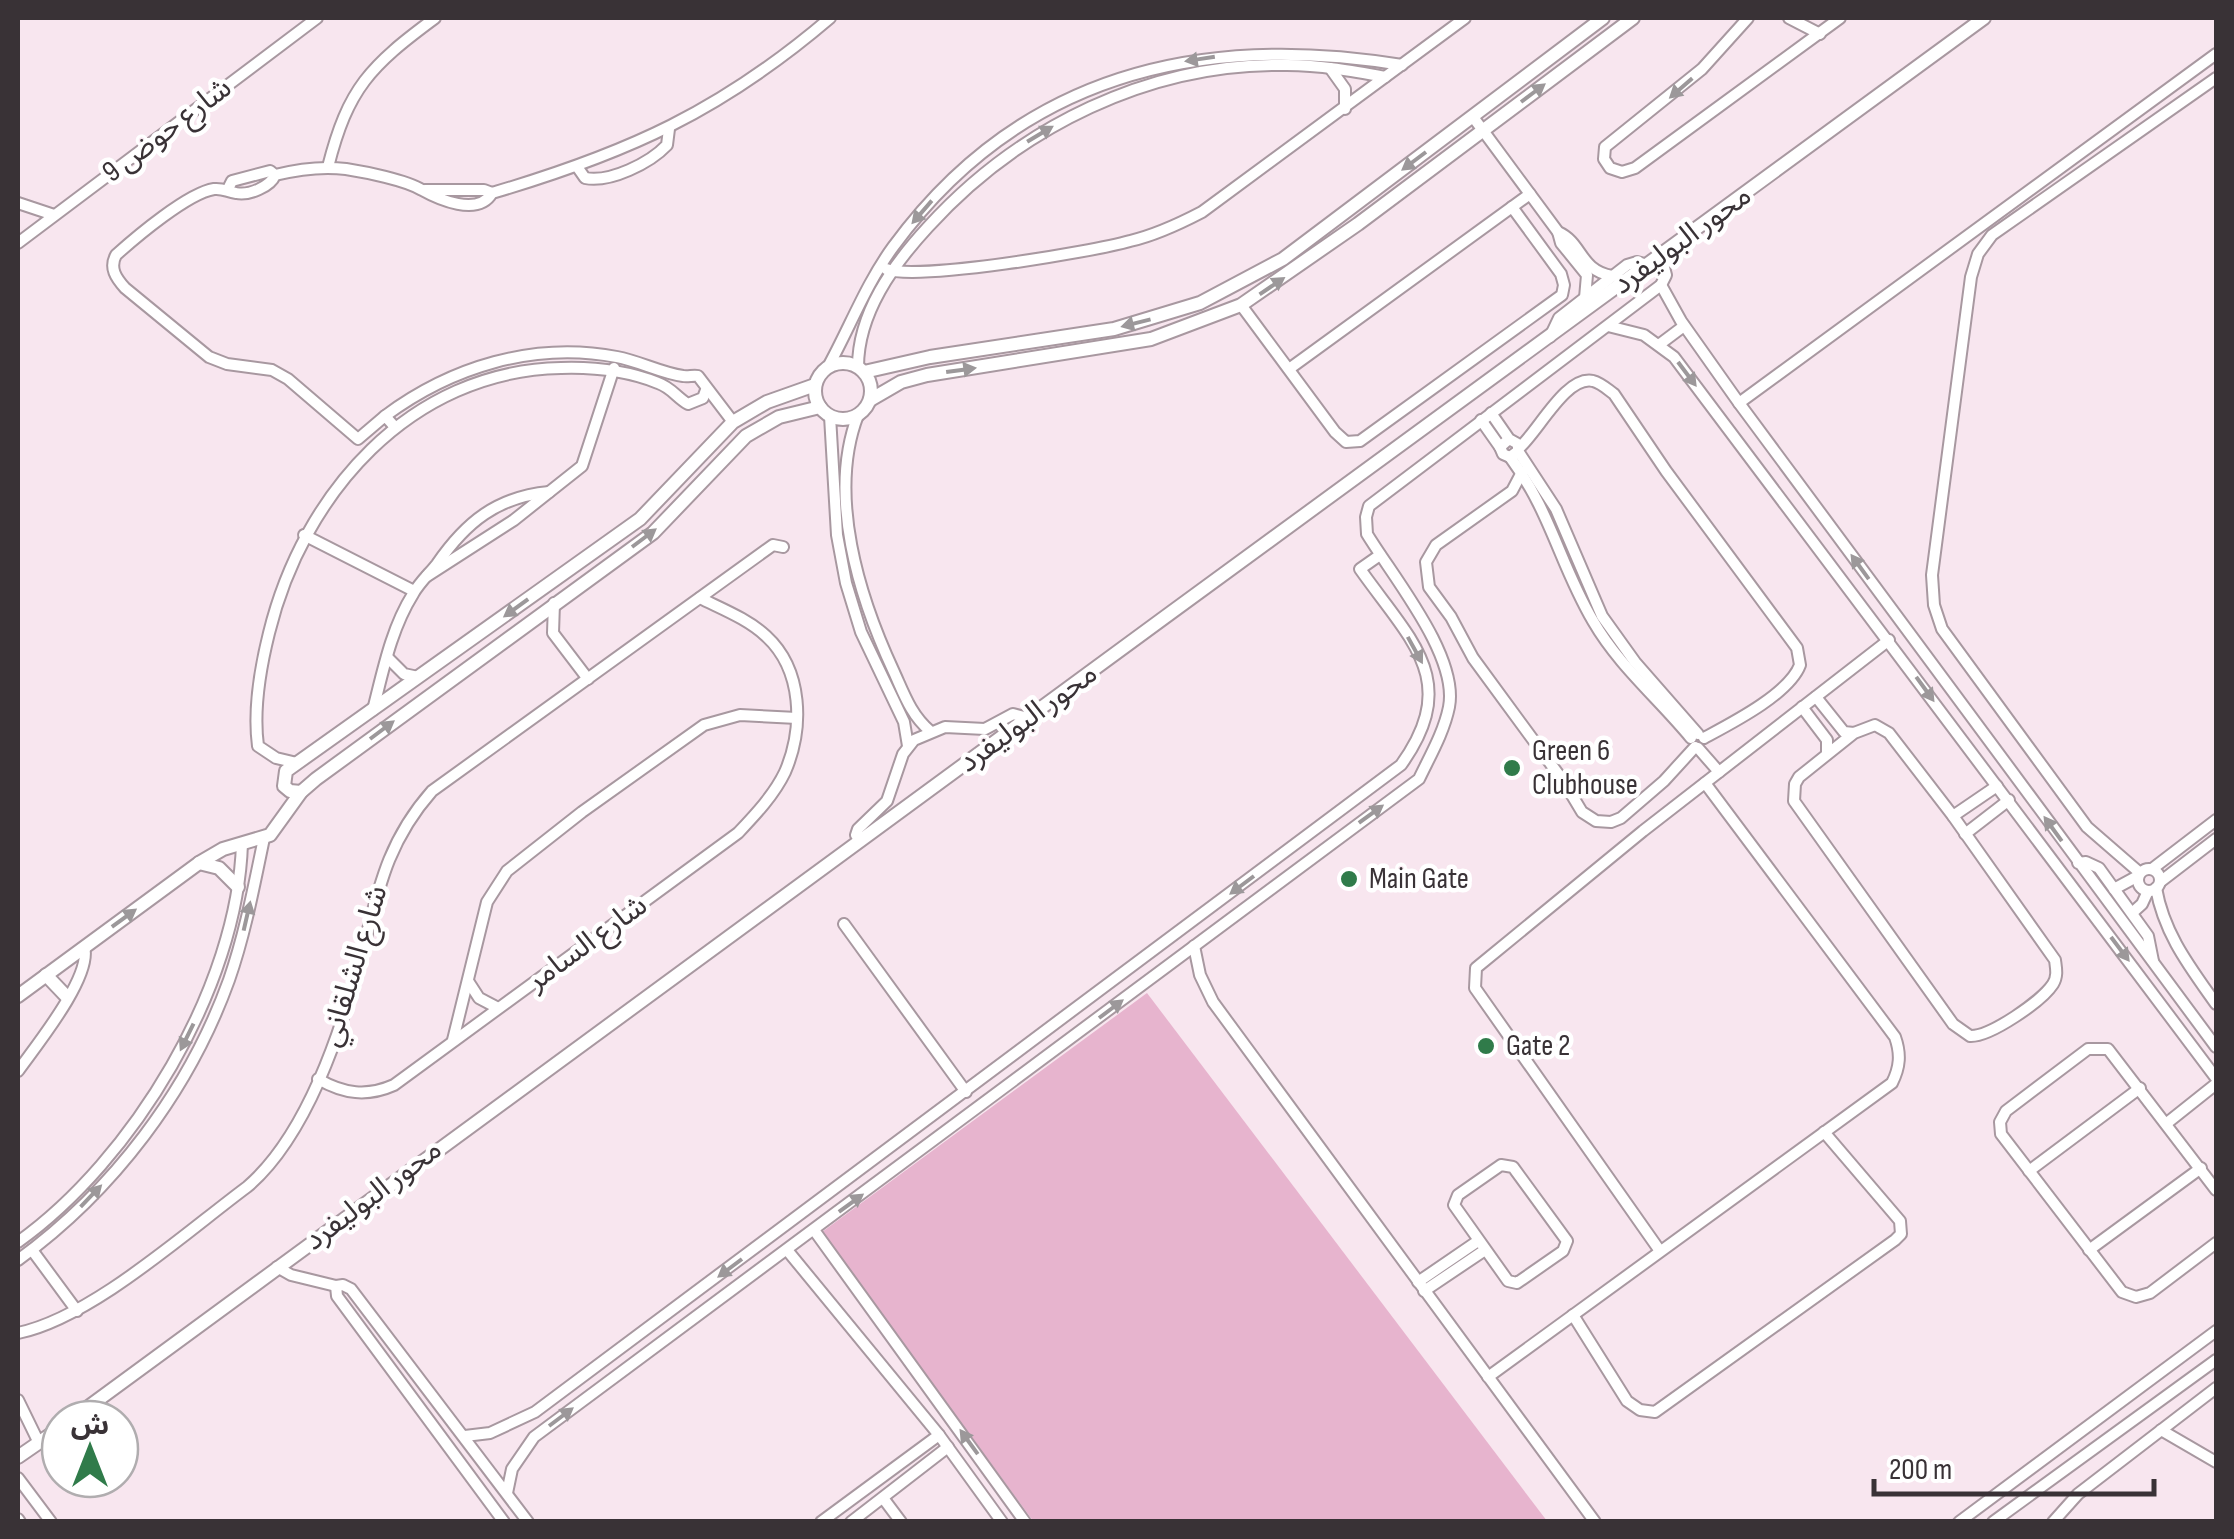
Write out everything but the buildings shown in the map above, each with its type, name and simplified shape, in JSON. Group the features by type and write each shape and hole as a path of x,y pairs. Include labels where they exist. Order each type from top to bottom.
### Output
{"street":[{"name":"شارع حوض 9","path":"18,243 317,18"},
{"path":"328,168 341,120 360,84 393,49 434,18"},
{"path":"734,422 700,378 616,357 561,353 488,363 442,381 385,416 358,439 279,373 209,357 120,282 112,262 122,249 196,196 209,190 248,192 271,183 276,175 328,168 383,178 424,190 438,200 462,204 486,200 492,194 578,168 669,129 746,84 830,18"},
{"path":"886,269 913,273 1058,255 1156,233 1202,212 1465,18"},
{"path":"861,370 1114,328 1200,303 1283,259 1604,18"},
{"path":"930,731 915,717 883,648 855,558 847,454 858,415 870,400 901,382 927,375 1151,340 1241,305 1329,245 1633,18"},
{"path":"1748,18 1688,82 1605,147 1604,159 1610,168 1622,172 1635,168 1840,18"},
{"path":"1790,18 1820,34"},
{"name":"محور البوليفرد","path":"99,1399 1984,18"},
{"path":"301,792 284,786 286,771 640,518 734,422 767,402 815,385 932,200 986,150 1049,109 1112,81 1176,63 1242,54 1308,54 1402,65"},
{"path":"1739,403 2216,54"},
{"path":"861,370 860,336 886,269 974,180 1011,152 1077,114 1136,90 1197,73 1256,65 1329,68 1386,77"},
{"path":"1329,68 1345,89 1345,109"},
{"path":"2216,78 1992,235 1978,254 1971,277 1932,575 1934,605 1942,629 2087,827 2102,844 2144,873 2158,874 2155,887 2161,912 2176,948 2216,1004"},
{"path":"1473,117 1558,232 1568,237 1587,275 1585,298"},
{"path":"578,168 582,176 595,180 635,165 662,150 669,140 669,129"},
{"path":"1289,369 1530,194"},
{"path":"18,203 54,214"},
{"path":"1241,305 1340,438 1360,442 1553,303 1564,290 1564,279 1512,208"},
{"path":"1572,250 1594,270 1612,276"},
{"path":"507,1493 512,1469 534,1437 1419,779 1450,703 1446,671 1436,645 1366,528 1369,506 1661,286 1666,275 1661,256"},
{"path":"1550,338 1559,318 1612,276 1634,262 1648,266"},
{"path":"1661,286 1684,326 1739,403 2216,1047"},
{"path":"1607,326 1635,331 1674,356 2216,1081 2167,1123"},
{"path":"1660,344 1684,326"},
{"path":"428,576 484,542 571,478 588,454 616,357"},
{"path":"828,367 846,363 861,370 871,385 870,400"},
{"path":"297,763 276,758 258,746 256,708 274,613 304,535 348,472 394,426 469,385 511,372 576,368 614,372 677,392"},
{"path":"684,376 678,383 680,400 688,404 703,398 706,390"},
{"path":"1512,447 1530,436 1579,382 1598,383 1614,394 1796,648 1800,664 1788,684 1698,741 1664,781 1616,820 1601,822 1582,812 1473,658 1426,577 1426,562 1432,548 1512,490 1522,472"},
{"path":"815,385 825,412 846,584 866,643 904,722 908,746"},
{"path":"18,996 199,863 224,849 264,838 279,826 301,792 653,532 746,436 778,417 825,412 844,419 858,415"},
{"path":"385,416 394,426"},
{"path":"1486,416 1512,447 1551,512 1597,619 1627,670 1698,741 1721,770"},
{"path":"1512,447 1522,472 1551,512"},
{"path":"1512,490 1532,487"},
{"path":"373,710 387,657 414,591 452,542 480,515 510,499 550,492"},
{"path":"304,535 414,591"},
{"name":"شارع الشلقاني","path":"18,1333 77,1311 260,1176 288,1139 318,1080 348,1000 382,872 406,823 432,790 773,545 783,548"},
{"path":"465,1436 490,1433 535,1412 1401,765 1420,738 1430,701 1429,678 1416,648 1360,569 1380,555"},
{"path":"452,1041 487,902 500,879 522,858 704,725 740,715 796,718 794,680 780,652 750,623 700,598"},
{"path":"553,632 554,603"},
{"path":"524,624 553,632 588,679"},
{"path":"1660,1251 1475,988 1476,968 1889,640"},
{"path":"387,657 404,674 419,678"},
{"path":"1816,696 1844,732 1874,725 1889,733 2050,952 2056,969 2052,986 1991,1033 1970,1036 1954,1024 1794,801 1795,784 1854,732"},
{"path":"1802,707 1827,740 1826,755"},
{"path":"860,841 857,832 887,801 908,746 930,731 945,727 985,729 1013,714 1028,718"},
{"path":"1816,725 1830,715"},
{"name":"شارع السامر","path":"318,1080 348,1092 376,1092 394,1084 738,833 784,774 796,718"},
{"path":"1488,1376 1892,1083 1897,1072 1899,1048 1895,1037 1706,783"},
{"path":"1952,816 1998,786"},
{"path":"1965,834 2008,800"},
{"path":"2114,889 2144,873 2216,820"},
{"path":"18,1260 92,1196 183,1078 222,997 242,937 264,838"},
{"path":"2132,913 2155,887 2216,838"},
{"path":"18,1242 82,1186 154,1096 191,1030 212,978 238,887 242,843"},
{"path":"199,863 219,868 238,887"},
{"path":"2078,863 2099,868 2148,936 2153,962"},
{"path":"2144,873 2139,884 2155,887"},
{"path":"844,924 966,1092"},
{"path":"1194,946 1200,975 1213,1002 1595,1522"},
{"path":"18,1071 68,998 85,966 84,947"},
{"path":"46,976 68,998"},
{"path":"468,980 479,998 498,1008"},
{"path":"2216,1190 2113,1052 2101,1047 2088,1049 2002,1116 2001,1134 2122,1292 2136,1297 2150,1294 2216,1243"},
{"path":"2029,1170 2140,1088"},
{"path":"1572,1315 1627,1401 1650,1412 1673,1402 1786,1320 1898,1238 1902,1229 1898,1217 1824,1132"},
{"path":"116,1145 128,1154"},
{"path":"1508,1165 1567,1242 1563,1251 1516,1283 1508,1280 1481,1246 1456,1210 1455,1200 1496,1167 1508,1165"},
{"path":"2089,1250 2200,1168"},
{"path":"814,1230 1026,1522"},
{"path":"1421,1287 1481,1246"},
{"path":"32,1250 77,1311"},
{"path":"787,1250 938,1434 1002,1522"},
{"path":"277,1266 291,1275 350,1289 528,1522"},
{"path":"336,1286 335,1293 504,1522"},
{"path":"1958,1522 2216,1331"},
{"path":"1993,1522 2216,1360"},
{"path":"2053,1522 2078,1494 2216,1388"},
{"path":"18,1400 39,1444 18,1458"},
{"path":"2161,1430 2216,1462"},
{"path":"822,1522 938,1434"},
{"path":"851,1522 948,1447"},
{"path":"18,1478 52,1522"},
{"path":"883,1498 901,1522"}],"shaded area":[{"path":"1147,993 1547,1521 1033,1521 822,1232"}],"place":[{"name":"Green 6 Clubhouse","path":"1512,768"},
{"name":"Main Gate","path":"1349,879"},
{"name":"Gate 2","path":"1486,1046"}]}
